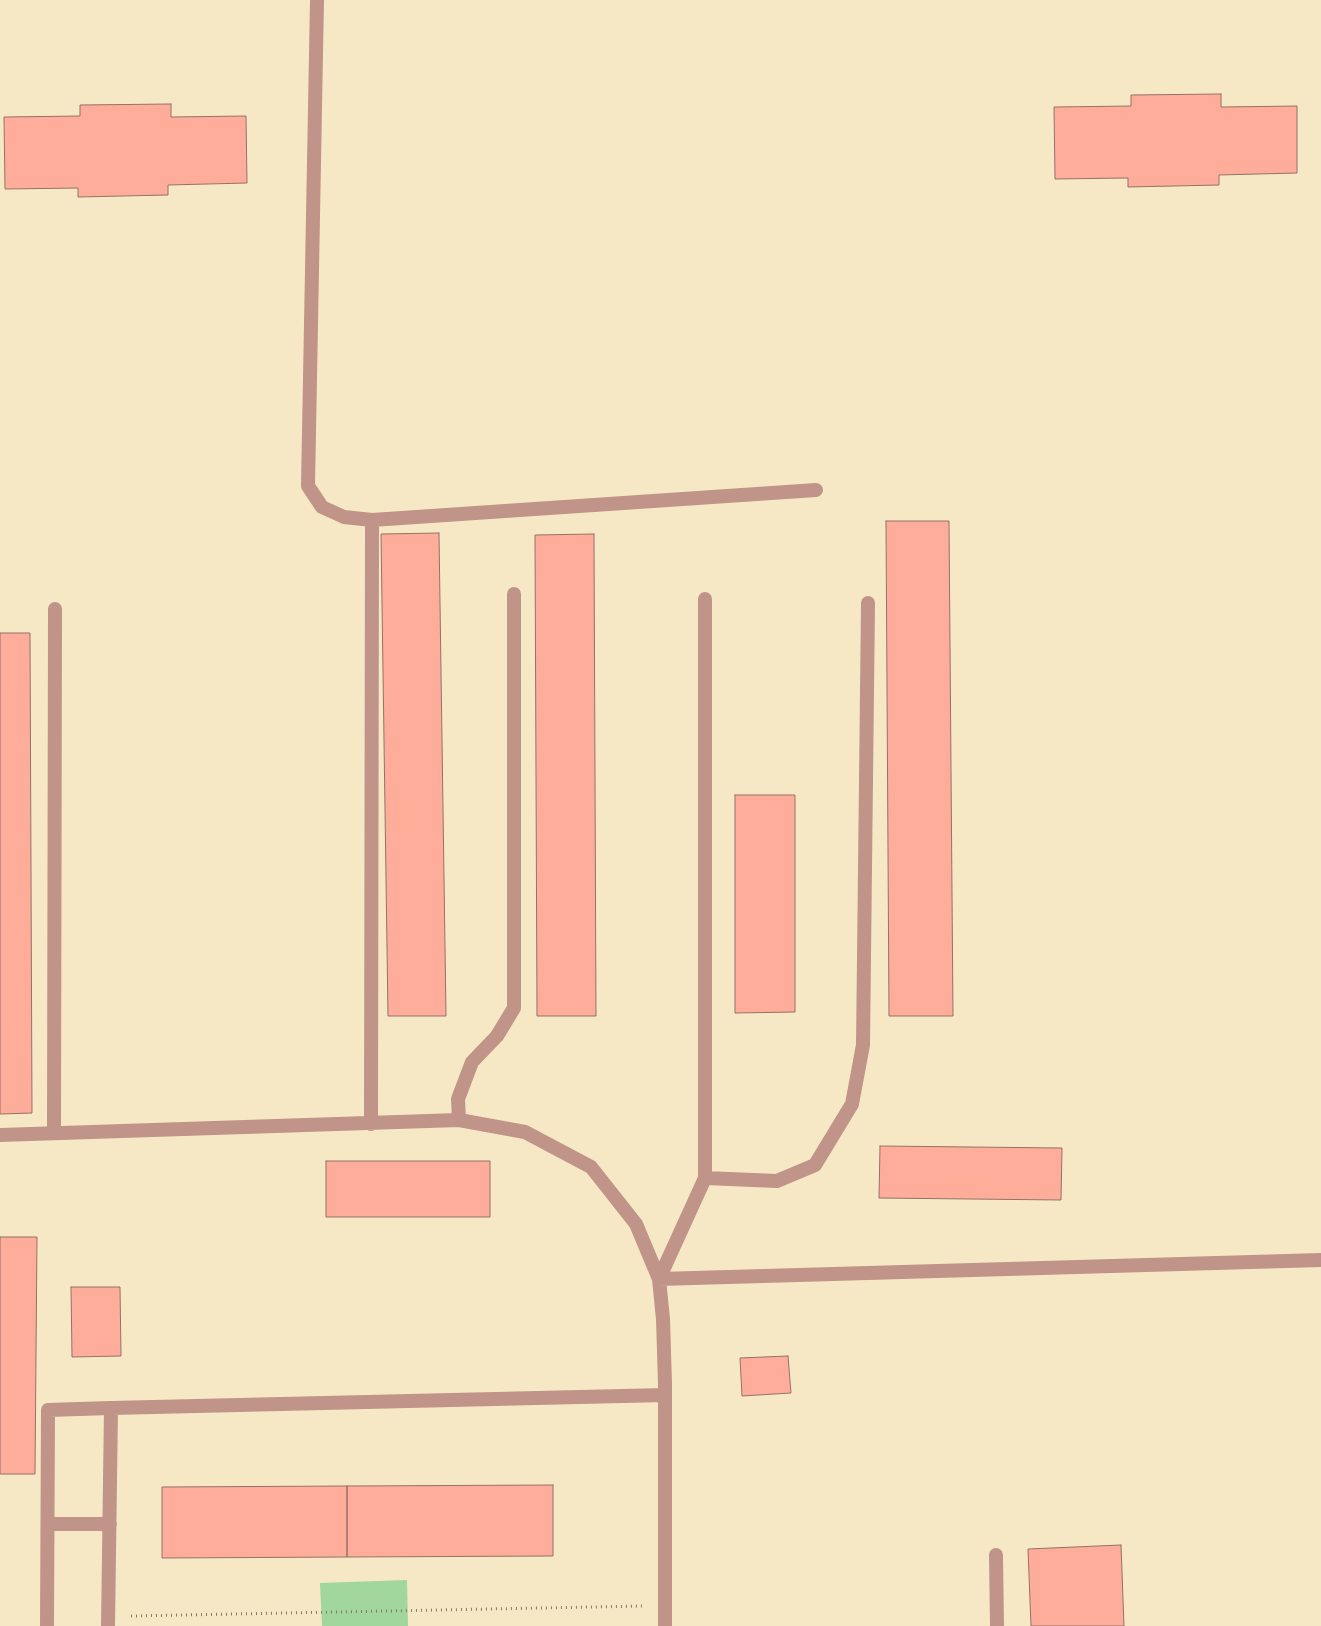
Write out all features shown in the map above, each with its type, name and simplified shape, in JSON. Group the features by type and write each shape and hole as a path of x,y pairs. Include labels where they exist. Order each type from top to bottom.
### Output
{"street":[{"path":"317,0 308,486 322,507 344,517 372,520 816,490"},
{"path":"371,1124 372,520"},
{"path":"459,1120 458,1098 472,1062 497,1036 514,1008 514,594"},
{"path":"659,1278 705,1178 705,599"},
{"path":"705,1178 777,1181 815,1165 852,1104 863,1045 868,603"},
{"path":"54,1133 55,610"},
{"path":"0,1135 459,1120 525,1132 591,1167 636,1224 659,1278 663,1319 665,1390 665,1626"},
{"path":"659,1278 1321,1260"},
{"path":"47,1626 48,1410 665,1390"},
{"path":"109,1621 111,1408"},
{"path":"48,1524 110,1524"},
{"path":"996,1555 996,1626"}],"path":[{"path":"109,1621 666,1605"}],"green space":[{"path":"407,1580 408,1626 322,1626 320,1583"}],"building":[{"path":"1221,94 1221,107 1297,106 1297,173 1219,175 1219,185 1128,187 1128,178 1055,179 1054,107 1131,106 1131,95"},
{"path":"171,104 171,117 246,116 247,183 168,185 168,195 78,197 78,188 5,189 4,117 80,116 80,105"},
{"path":"886,521 949,521 953,1016 889,1016"},
{"path":"439,533 446,1016 388,1016 381,534"},
{"path":"594,534 596,1016 537,1016 535,535"},
{"path":"0,633 30,633 32,1113 0,1114"},
{"path":"735,795 795,795 795,1012 735,1013"},
{"path":"880,1146 1062,1148 1061,1200 879,1198"},
{"path":"326,1161 490,1161 490,1217 326,1217"},
{"path":"0,1237 37,1237 35,1474 0,1474"},
{"path":"71,1287 120,1287 121,1356 72,1357"},
{"path":"788,1356 791,1393 742,1396 740,1358"},
{"path":"553,1485 553,1556 347,1557 347,1486"},
{"path":"347,1486 347,1557 162,1558 162,1487"},
{"path":"1121,1545 1124,1626 1031,1626 1028,1549"}]}
